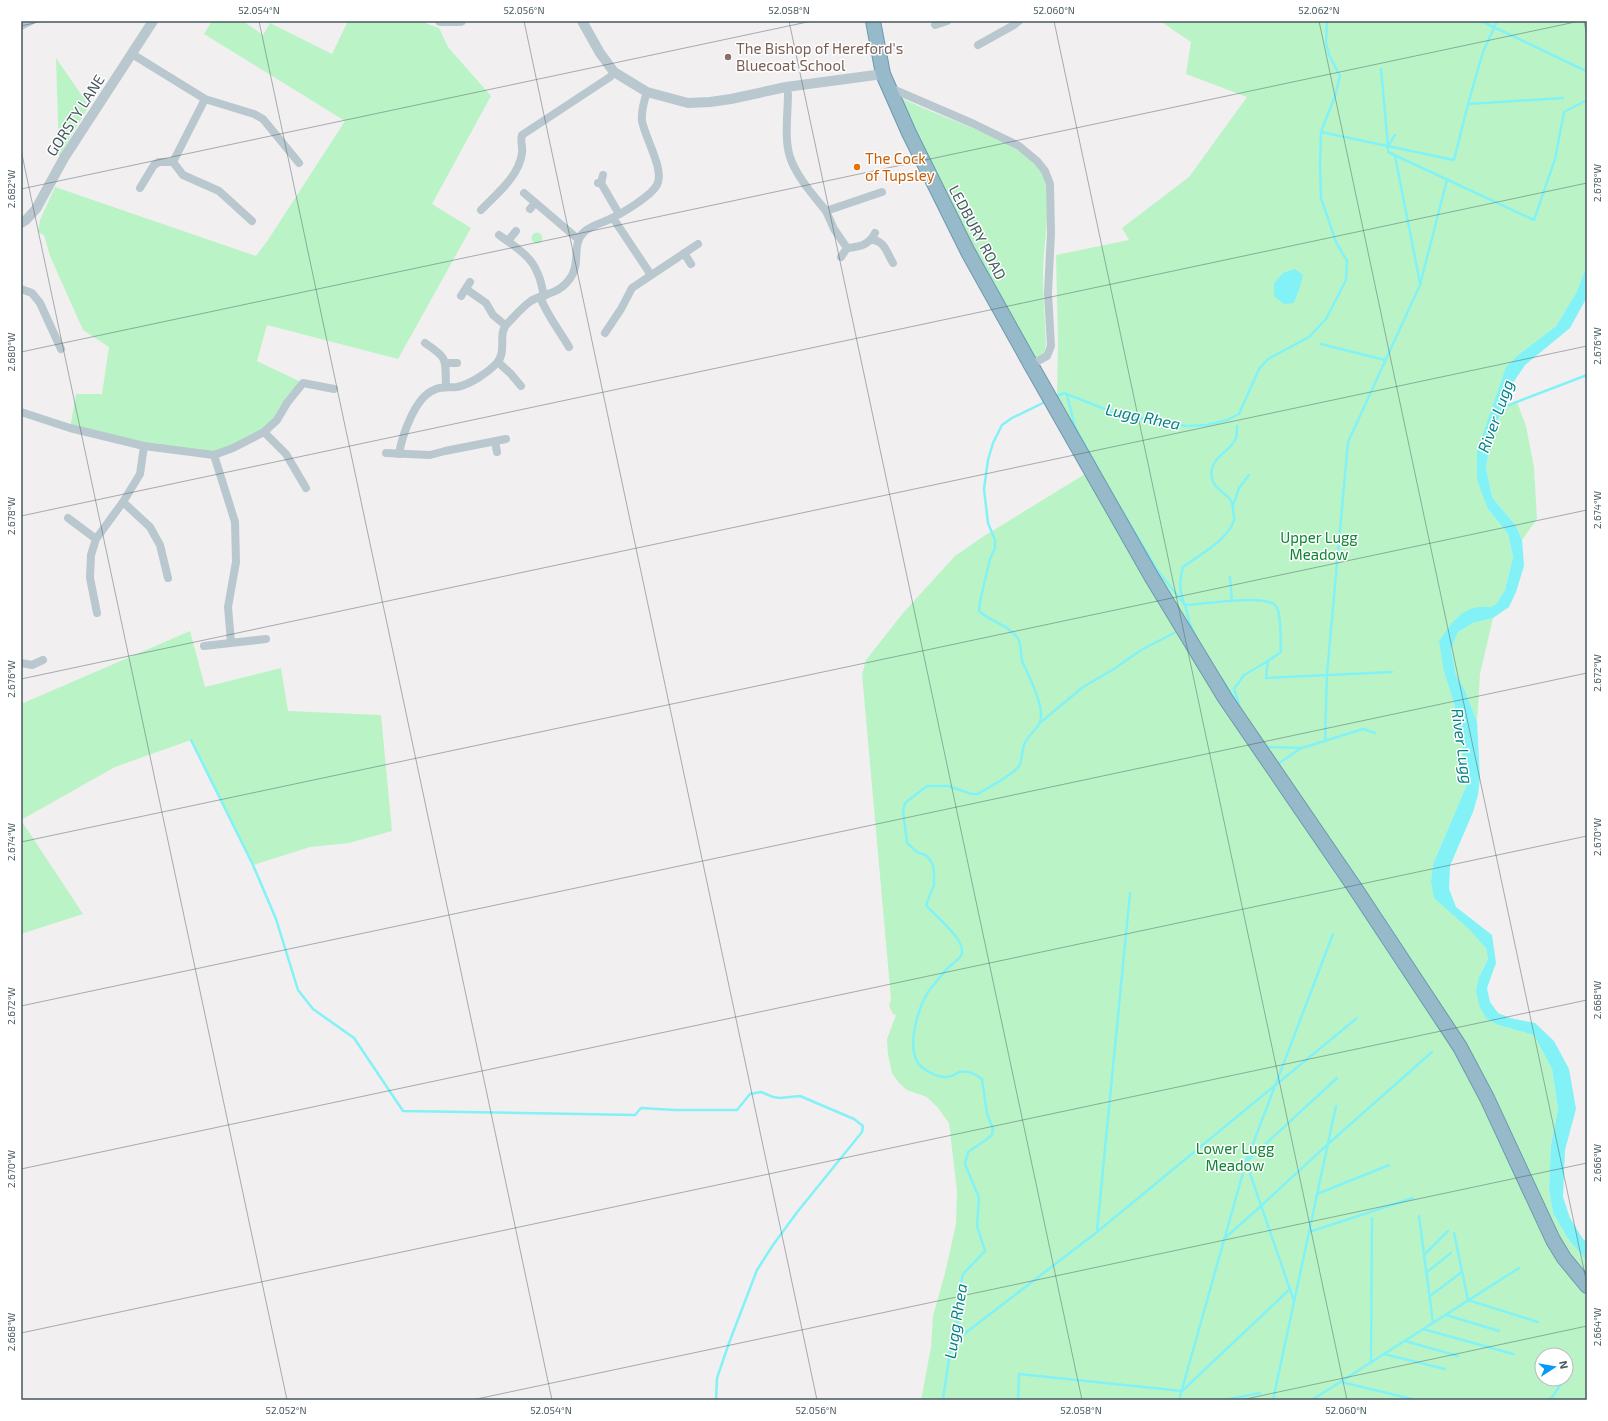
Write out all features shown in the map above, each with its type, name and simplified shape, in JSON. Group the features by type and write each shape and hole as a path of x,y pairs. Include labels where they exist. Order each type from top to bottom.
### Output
{"highway":[{"name":"LEDBURY ROAD","path":"873,21 885,80 912,140 968,252 1051,400 1151,576 1225,698 1355,888 1460,1047 1487,1098 1553,1240 1564,1258 1587,1286"}],"street":[{"path":"21,26 31,21"},
{"name":"GORSTY LANE","path":"21,223 26,220 36,209 64,158 153,21"},
{"path":"440,21 461,21"},
{"path":"582,21 600,53 614,72 647,92 688,103 710,102 786,87 885,80 1019,146 1037,161 1045,171 1050,184 1051,233 1048,293 1051,346 1047,356 1032,365"},
{"path":"935,25 947,21"},
{"path":"978,45 1019,21"},
{"path":"132,54 205,98 254,114 263,119 299,163"},
{"path":"481,210 511,179 519,165 523,151 520,142 522,135 610,77 614,72"},
{"path":"399,454 405,428 420,402 432,390 465,384 484,374 498,362 502,354 502,333 505,325 530,302 561,288 572,275 577,263 578,239 585,232 616,216 657,185 659,180 657,165 642,120 643,103 647,92"},
{"path":"788,94 787,136 790,157 808,189 826,211 834,229 847,248"},
{"path":"173,162 205,98"},
{"path":"140,188 154,165 159,162 173,162"},
{"path":"173,162 183,175 219,191 252,221"},
{"path":"601,180 616,216 651,275"},
{"path":"826,211 882,192"},
{"path":"524,193 533,206 578,239"},
{"path":"508,241 516,231"},
{"path":"499,235 508,241 534,265 539,277 546,311 559,329 568,347"},
{"path":"841,257 847,248 865,245 874,236 882,244 893,263"},
{"path":"605,333 621,309 632,288 698,244"},
{"path":"684,253 691,264"},
{"path":"461,296 468,285 486,303 493,315 505,325"},
{"path":"21,289 32,293 40,303 60,349"},
{"path":"425,344 441,354 445,363 446,387"},
{"path":"498,362 521,386"},
{"path":"445,363 457,363"},
{"path":"21,412 70,428 144,446 214,455 233,448 264,432 277,420 287,403 303,383 334,389"},
{"path":"264,432 286,454 306,488"},
{"path":"386,453 430,455 506,439"},
{"path":"495,442 497,452"},
{"path":"97,613 90,578 91,555 96,539 123,502 140,474 144,446"},
{"path":"214,455 235,522 236,562 228,607 231,642"},
{"path":"123,502 150,527 160,545 168,578"},
{"path":"68,518 96,539"},
{"path":"204,646 266,639"},
{"path":"21,662 32,665 43,660"}],"green space":[{"path":"212,21 243,21 263,35 270,23 332,54 348,21 420,21 439,28 448,47 491,96 432,204 471,228 398,359 267,325 257,361 303,383 264,432 214,455 194,453 70,428 76,394 102,394 109,347 83,330 50,256 44,235 38,232 40,220 55,187 256,256 268,240 345,121 204,34"},
{"name":"Upper Lugg Meadow","path":"1160,21 1587,21 1587,265 1576,293 1556,326 1518,355 1477,451 1488,509 1508,534 1513,557 1505,590 1497,603 1491,607 1456,618 1444,672 1454,703 1468,782 1433,864 1431,881 1486,948 1488,959 1479,977 1498,1025 1534,1035 1552,1069 1558,1109 1551,1145 1549,1189 1553,1213 1568,1239 1587,1261 1587,1277 1565,1250 1486,1081 1460,1035 1215,672 1093,464 1057,396 1058,344 1056,255 1129,240 1122,228 1189,177 1247,97 1186,74 1191,42"},
{"path":"56,58 89,106 59,157"},
{"path":"897,96 1012,146 1023,153 1041,172 1045,181 1047,192 1047,220 1043,262 1046,345 1043,356 1033,358 961,226"},
{"path":"537,232 541,234 543,238 541,242 537,244 533,242 531,238 533,234"},
{"path":"1517,402 1526,426 1534,467 1537,519 1522,540 1516,526 1492,497 1486,467 1492,436 1503,407"},
{"name":"Lower Lugg Meadow","path":"1085,474 1188,652 1468,1070 1587,1293 1587,1400 921,1400 931,1347 933,1316 945,1273 956,1224 957,1191 949,1123 938,1108 927,1097 907,1090 899,1083 892,1073 888,1055 887,1039 896,1015 893,1014 889,1006 891,999 862,674 866,660 903,613 955,556 984,536"},
{"path":"1493,618 1480,674 1477,722 1465,690 1456,675 1451,649 1458,632 1473,623"},
{"path":"190,631 205,687 281,668 288,711 381,715 392,831 349,843 310,847 253,865 191,740 115,767 21,820 21,704"},
{"path":"21,820 83,914 21,934"}],"water":[{"name":"River Lugg","path":"1587,265 1587,297 1570,328 1525,365 1511,386 1492,436 1486,467 1492,497 1516,526 1522,540 1524,566 1516,592 1509,607 1493,618 1473,623 1458,632 1451,649 1456,675 1465,690 1477,722 1480,778 1478,795 1473,812 1450,866 1449,889 1456,907 1492,935 1496,963 1487,988 1490,1002 1498,1013 1510,1018 1535,1023 1554,1041 1569,1069 1576,1109 1565,1150 1563,1197 1570,1218 1583,1239 1587,1242 1587,1261 1568,1239 1553,1213 1549,1189 1551,1145 1558,1109 1552,1069 1534,1035 1498,1025 1486,1018 1479,1005 1476,990 1479,977 1488,959 1486,948 1469,929 1434,898 1431,881 1433,864 1468,782 1454,703 1444,672 1439,641 1454,621 1466,611 1473,608 1491,607 1497,603 1505,590 1513,557 1508,534 1488,509 1477,480 1477,451 1506,367 1518,355 1556,326 1576,293"},
{"path":"1295,269 1303,275 1300,287 1294,303 1284,304 1274,296 1274,283 1283,273"}],"waterway":[{"name":"Lugg Rhea","path":"1055,397 1064,393 1117,414 1186,426 1207,425 1227,420 1239,414 1259,369 1268,359 1309,337 1326,319 1346,280 1347,261 1336,242 1321,198 1321,132 1335,96 1340,76 1329,55 1326,42 1327,21"},
{"path":"1481,21 1586,71"},
{"path":"1321,132 1454,160 1483,52 1497,21"},
{"path":"1381,69 1388,146"},
{"path":"1468,104 1563,98"},
{"path":"1395,135 1388,146 1388,152 1534,220 1555,159 1564,112 1585,101"},
{"path":"1395,156 1420,283"},
{"path":"1325,741 1327,674 1348,442 1420,285 1447,180"},
{"path":"1321,344 1385,360"},
{"name":"River Lugg","path":"1501,408 1587,375"},
{"path":"1067,395 1075,427 1103,478"},
{"name":"Lugg Rhea","path":"943,1400 951,1344 960,1311 960,1287 963,1274 985,1251 977,1226 979,1198 965,1164 968,1152 992,1135 993,1129 987,1114 982,1079 968,1072 959,1072 948,1077 936,1075 923,1068 917,1062 914,1053 914,1032 919,1010 923,1001 928,992 946,970 960,958 962,947 954,935 926,905 934,885 933,865 927,856 917,852 907,843 903,811 905,803 927,786 948,786 972,794 978,794 1001,780 1013,772 1020,764 1024,744 1039,724 1041,718 1039,702 1022,660 1019,640 1013,632 983,615 979,611 990,559 995,548 995,540 988,523 984,489 988,460 993,443 1002,425 1012,418 1047,401"},
{"path":"1237,426 1237,434 1234,442 1216,460 1212,469 1212,480 1214,484 1231,500 1234,520 1231,527 1220,540 1183,567 1180,582 1181,591 1185,605 1260,600 1270,602 1276,606 1280,621 1281,652 1268,661"},
{"path":"1233,506 1239,488 1249,475"},
{"path":"1108,487 1157,570 1185,605 1190,624 1196,637"},
{"path":"1230,577 1232,601"},
{"path":"1041,722 1083,687 1114,669 1141,650 1176,632"},
{"path":"1239,704 1234,689 1244,675 1268,661 1266,678 1392,672"},
{"path":"1222,679 1240,708"},
{"path":"1267,747 1302,748 1363,729 1375,733"},
{"path":"191,740 253,865 276,919 298,990 313,1009 354,1038 403,1111 635,1115 641,1108 675,1110 737,1110 750,1094 761,1092 780,1098 800,1096 854,1119 863,1126 862,1132 798,1211 757,1270 717,1378 716,1400"},
{"path":"1278,764 1301,748"},
{"path":"1097,1231 1130,893"},
{"path":"1294,1301 1246,1162 1333,934"},
{"path":"951,1344 1097,1232 1357,1018"},
{"path":"1261,1206 1328,1144 1432,1052"},
{"path":"1179,1400 1246,1162 1337,1078"},
{"path":"1273,1400 1336,1106"},
{"path":"1317,1194 1389,1165"},
{"path":"1309,1232 1413,1198"},
{"path":"1225,1238 1261,1206"},
{"path":"1419,1216 1433,1323"},
{"path":"1371,1363 1372,1218"},
{"path":"1424,1255 1448,1231"},
{"path":"1454,1233 1468,1300 1538,1322"},
{"path":"1427,1272 1451,1253"},
{"path":"1312,1400 1519,1268"},
{"path":"1430,1296 1462,1272"},
{"path":"1018,1400 1019,1374 1182,1391 1290,1289"},
{"path":"1446,1315 1499,1331"},
{"path":"1423,1329 1513,1354"},
{"path":"1405,1341 1458,1356"},
{"path":"1384,1354 1445,1369"},
{"path":"1341,1382 1412,1399"},
{"path":"1550,1400 1559,1387"},
{"path":"1224,1400 1260,1393"}],"place":[{"name":"The Bishop of Hereford's Bluecoat School","path":"728,57"},
{"name":"The Cock of Tupsley","path":"857,167"}]}
